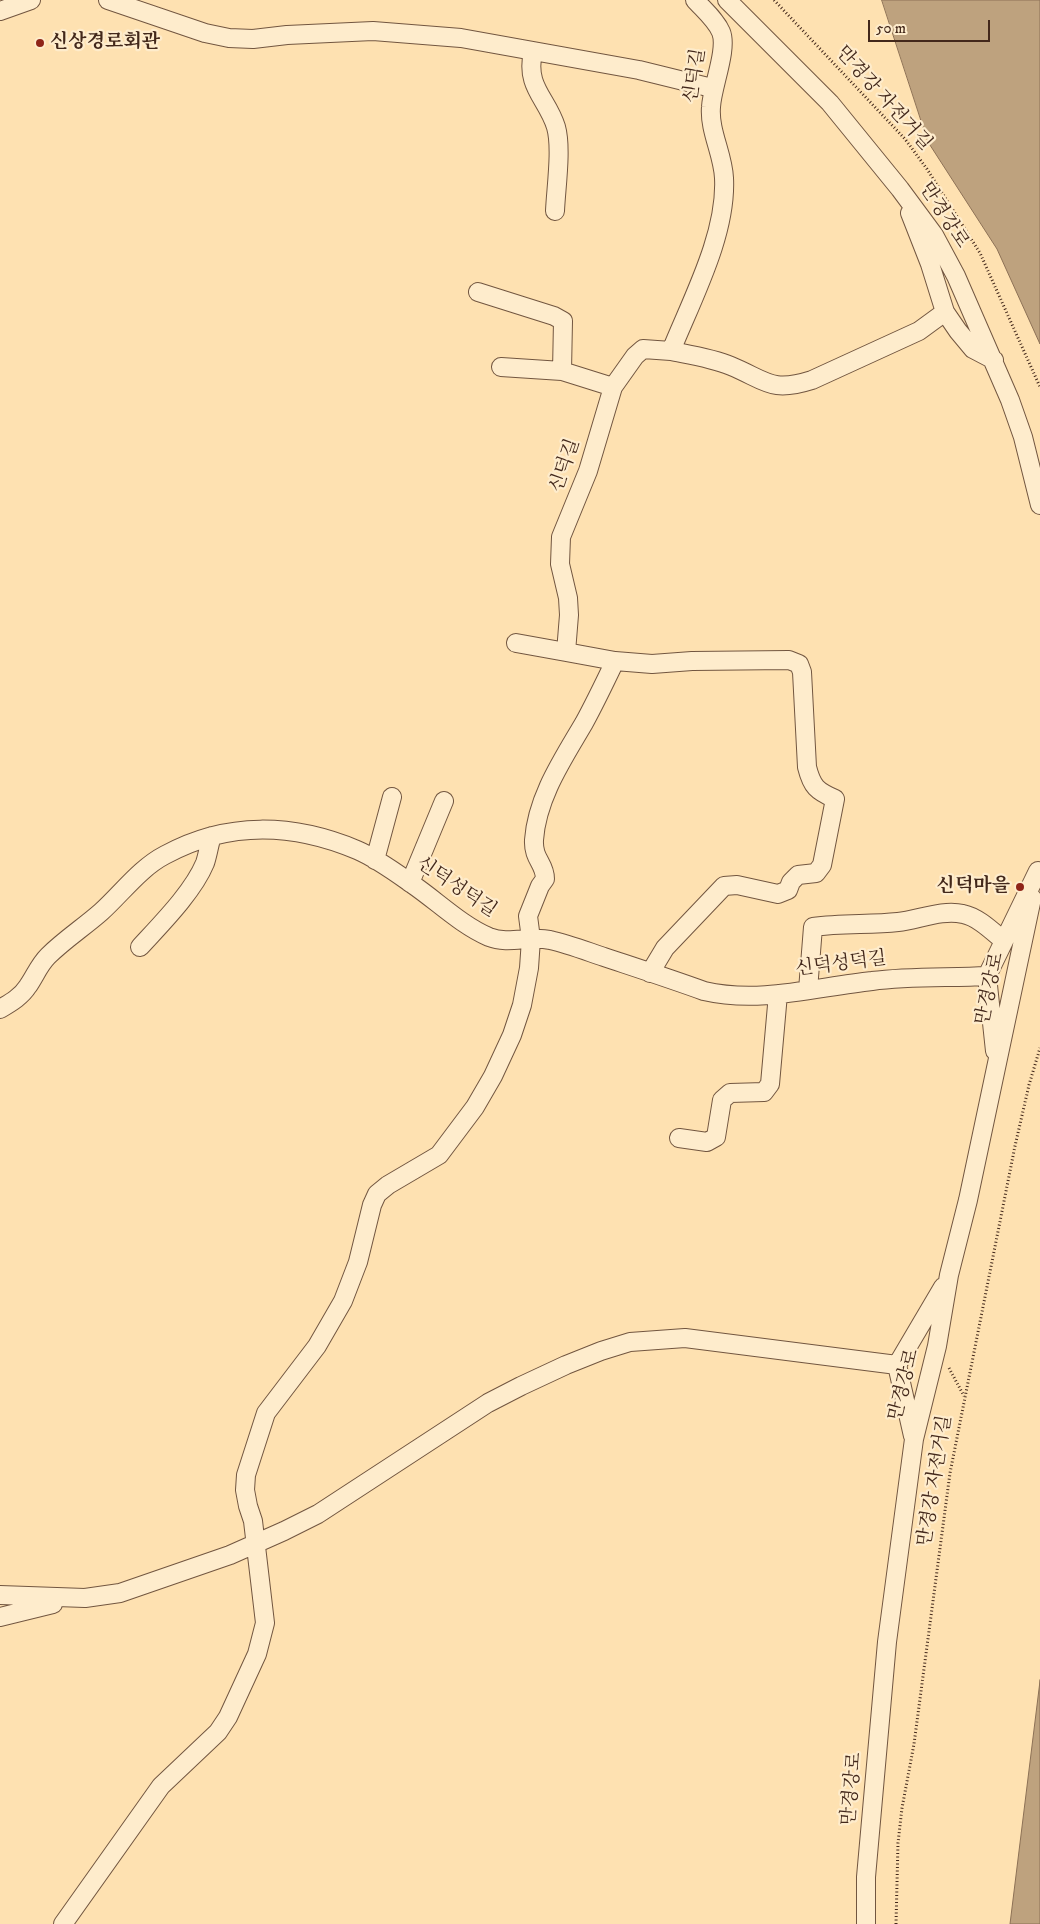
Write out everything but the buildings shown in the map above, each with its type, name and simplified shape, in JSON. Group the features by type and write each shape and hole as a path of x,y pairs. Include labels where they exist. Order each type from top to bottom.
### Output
{"street":[{"path":"108,0 205,33 229,38 253,39 287,35 373,31 461,38 639,70 712,88"},
{"name":"신덕길","path":"566,652 569,615 568,598 560,564 561,537 588,471 613,387 634,356 644,349 671,351 713,248 724,200 724,177 710,109 712,88 723,46 722,33 695,0"},
{"name":"만경강로","path":"727,0 830,103 900,189 925,222 945,254 994,360 1023,437 1040,505"},
{"path":"0,11 33,1"},
{"path":"533,52 530,66 532,78 556,127 558,144 555,211"},
{"path":"900,189 930,264 945,312 973,349 994,360"},
{"path":"478,292 554,316 563,321 562,371"},
{"path":"671,351 718,361 764,383 780,387 795,385 812,380 919,331 945,312"},
{"path":"501,368 562,371 613,387"},
{"path":"516,643 616,661 652,664 692,661 789,660 799,664 802,672 807,767 810,781 820,792 835,799 822,865 816,873 798,875 791,882 788,890 778,894 737,884 724,886 665,948 650,972"},
{"path":"62,1924 161,1786 218,1732 228,1717 257,1654 265,1623 253,1522 245,1490 246,1475 266,1413 317,1346 343,1301 358,1262 372,1205 377,1194 388,1184 439,1156 475,1107 493,1076 512,1035 522,1005 531,939 528,916 540,886 545,879 545,871 534,851 537,819 553,776 596,701 616,661"},
{"path":"375,860 392,797"},
{"path":"410,883 444,801"},
{"name":"신덕성덕길","path":"0,1009 16,1000 27,988 48,955 102,911 146,867 164,855 187,844 212,836 258,828 307,833 358,850 410,883 476,930 491,938 506,941 547,939 560,942 704,991 725,996 778,994 873,980 987,976"},
{"path":"140,947 171,913 189,889 204,864 212,836"},
{"path":"996,1066 987,976 1039,867"},
{"name":"만경강로","path":"866,1924 866,1877 888,1642 914,1439 937,1346 949,1275 968,1200 1039,867"},
{"path":"808,990 813,927 833,924 898,922 952,912 976,919 1004,941"},
{"path":"679,1138 707,1142 716,1137 722,1100 730,1093 764,1092 770,1084 778,994"},
{"path":"914,1439 897,1365 949,1275"},
{"path":"0,1617 20,1611 120,1593 230,1556 318,1514 488,1403 566,1365 630,1342 686,1338 897,1365"},
{"path":"0,1595 86,1598"}],"path":[{"name":"만경강 자전거길","path":"774,0 905,139 928,170 980,254 1040,387"},
{"name":"만경강 자전거길","path":"896,1924 898,1843 902,1808 914,1744 950,1473 1017,1137 1040,1048"},
{"path":"937,1346 964,1397"}],"shaded area":[{"path":"882,0 1040,0 1040,344 997,249 928,142"},
{"path":"1040,1681 1040,1924 1010,1924"}],"place":[{"name":"신상경로회관","path":"40,43"},
{"name":"신덕마을","path":"1020,887"}]}
